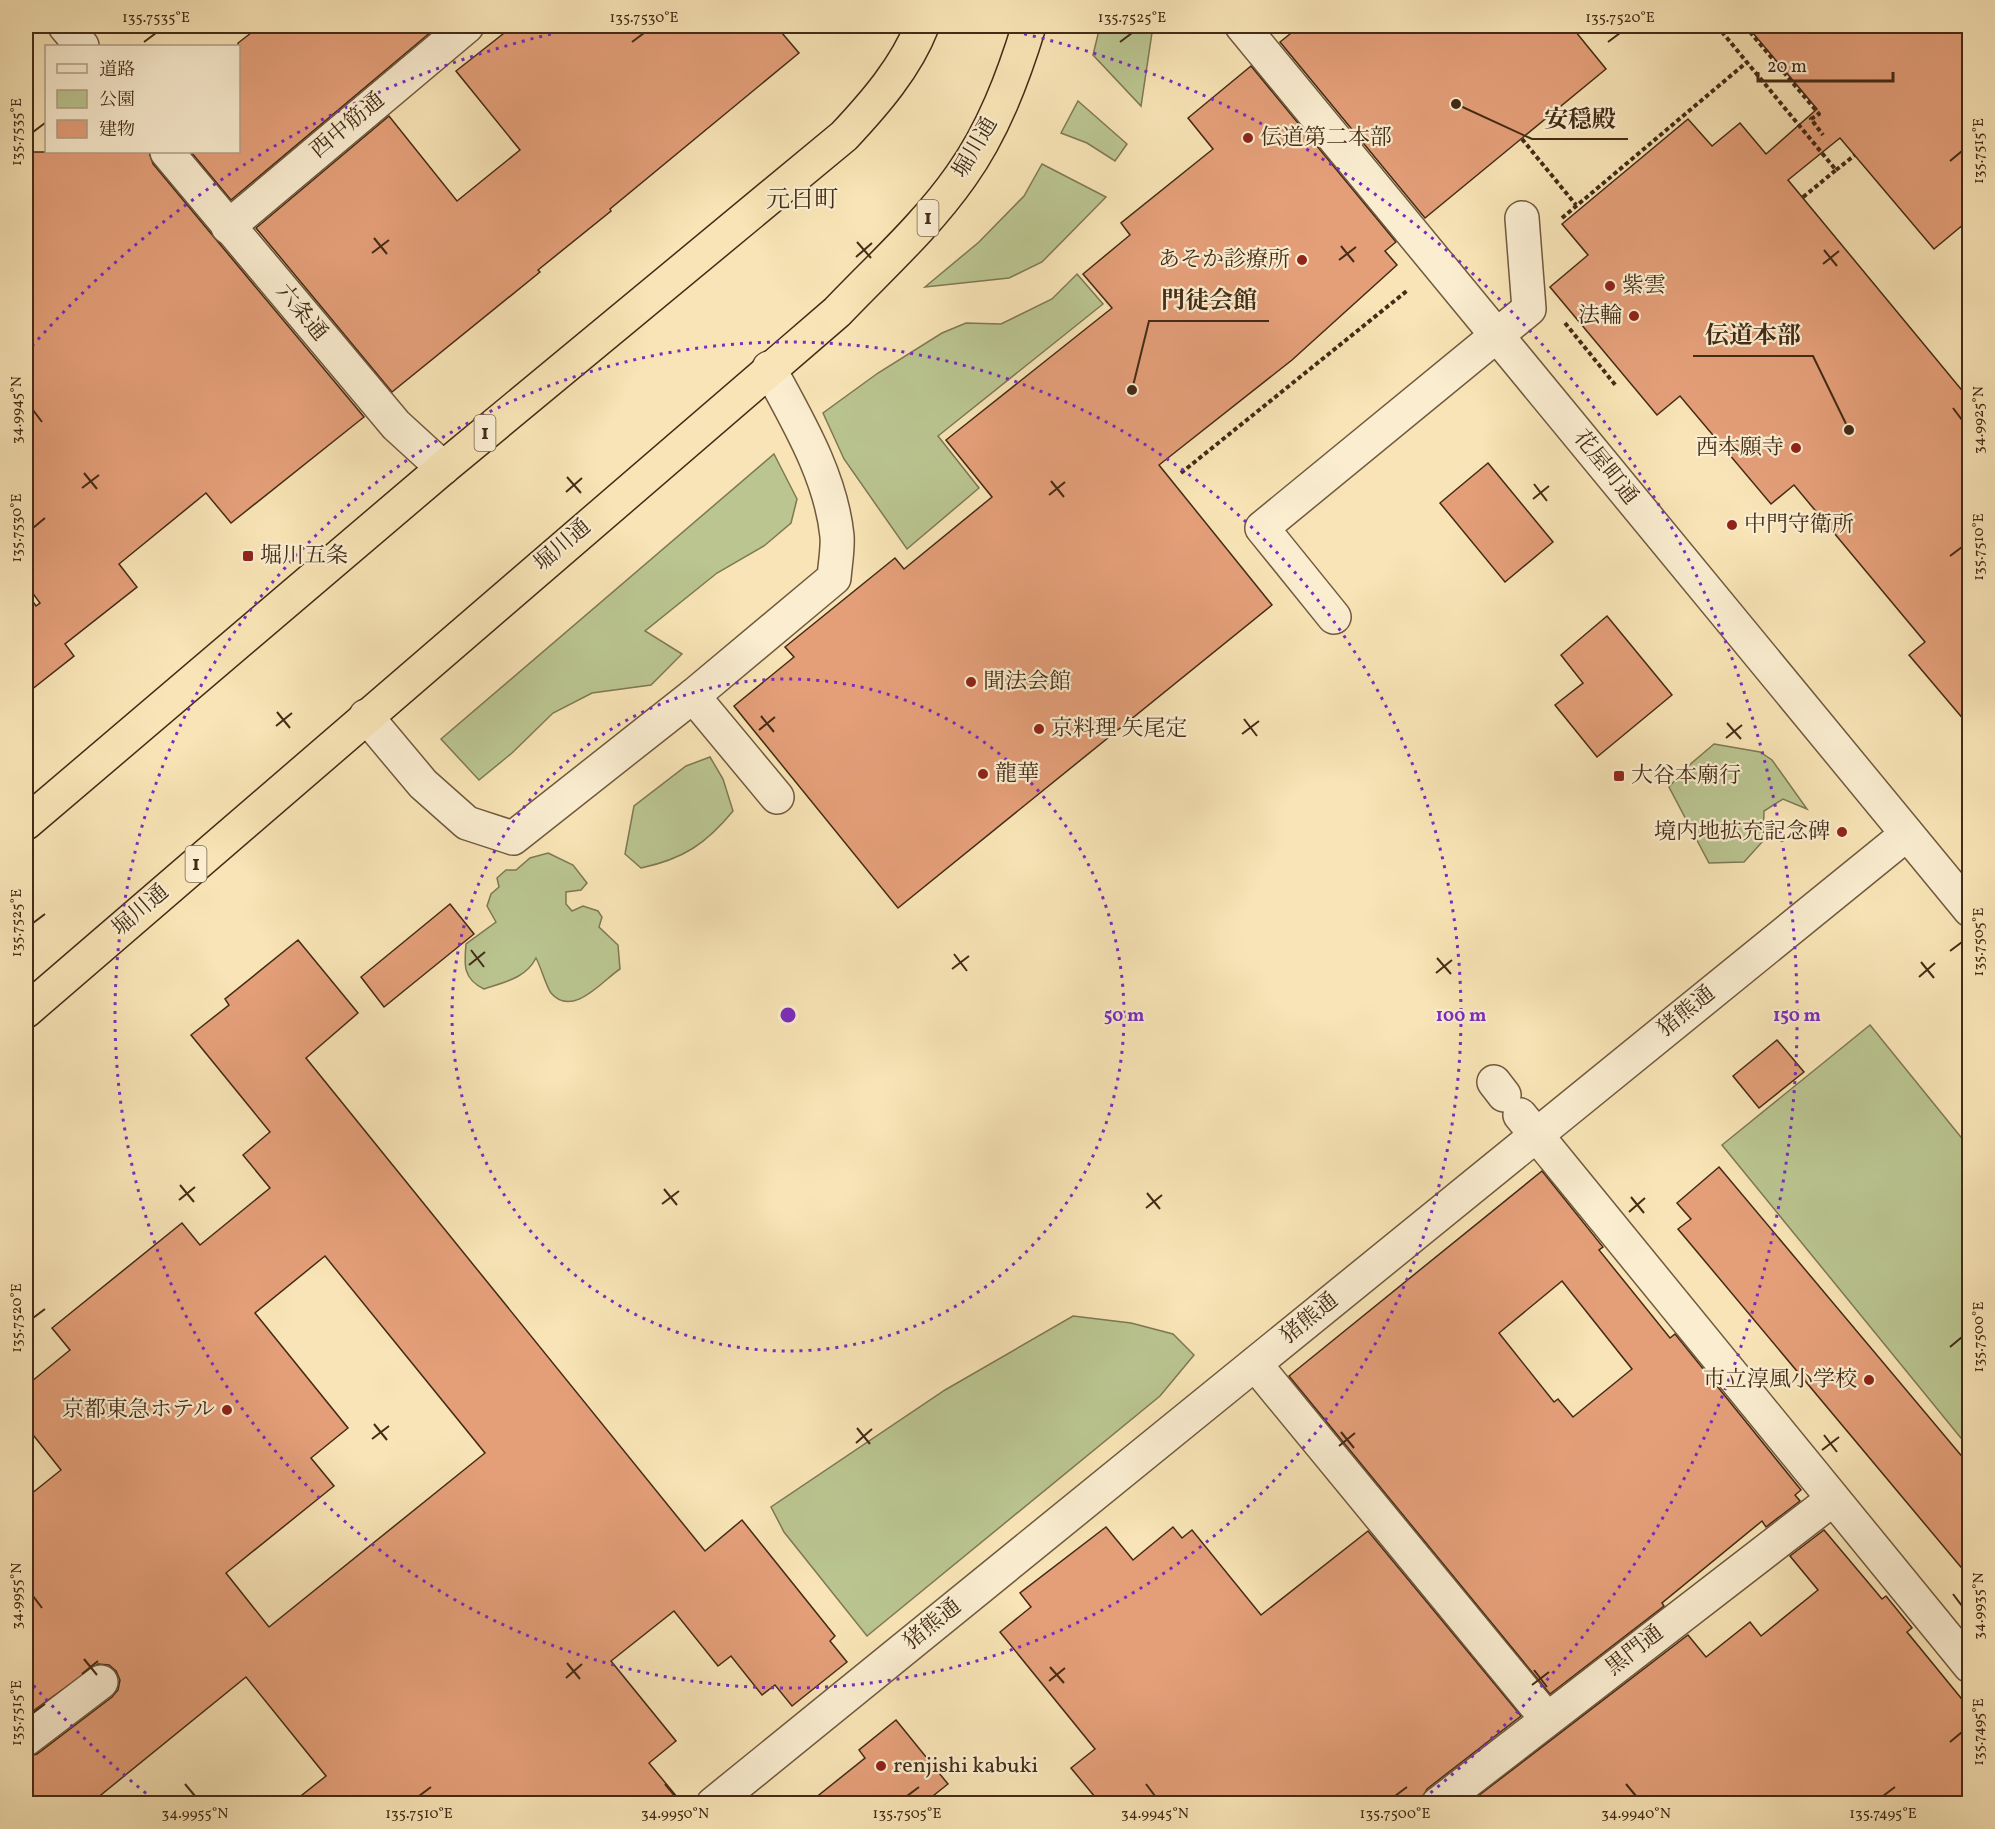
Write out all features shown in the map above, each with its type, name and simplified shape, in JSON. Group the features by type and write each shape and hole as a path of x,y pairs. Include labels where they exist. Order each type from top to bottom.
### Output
{"highway":[{"name":"1","path":"26,823 443,468 844,136 890,82 922,26"},
{"name":"堀川通","path":"26,1011 769,368 837,312 947,196 976,153 1017,65 1029,26"}],"street":[{"path":"65,26 81,45"},
{"name":"西中筋通","path":"228,227 468,26"},
{"name":"花屋町通","path":"1242,26 1970,910"},
{"name":"六条通","path":"168,153 396,425 443,468"},
{"path":"1334,617 1262,528 1529,309 1538,222"},
{"path":"366,716 423,784 466,823 513,838 693,696 834,578 837,537 826,486 800,425 769,368"},
{"path":"693,696 777,797"},
{"name":"猪熊通","path":"712,1803 1255,1364 1514,1107 1907,834"},
{"path":"1514,1107 1970,1666"},
{"path":"1255,1364 1547,1719"},
{"name":"黒門通","path":"1438,1803 1833,1499"},
{"path":"26,1739 101,1682"}],"path":[{"path":"1717,26 1836,170"},
{"path":"1745,26 1819,114 1811,120 1823,135"},
{"path":"1538,222 1576,205 1624,169 1747,62"},
{"path":"1522,139 1576,205"},
{"path":"1802,198 1855,155"},
{"path":"1181,473 1438,264"},
{"path":"1557,314 1617,387"}],"green space":[{"path":"1100,26 1153,26 1141,106 1093,55"},
{"path":"1078,101 1127,144 1115,161 1087,143 1061,133"},
{"path":"1042,164 1106,197 1042,262 1009,278 925,287 979,242 1024,196"},
{"path":"1077,274 1103,304 938,436 979,488 907,549 844,459 823,413 878,373 942,333 966,323 1001,324 1052,299"},
{"path":"774,454 797,499 791,523 764,546 717,573 645,631 682,654 651,685 592,693 553,713 512,753 479,780 441,739"},
{"path":"1714,744 1760,752 1772,760 1807,809 1783,799 1764,811 1763,841 1744,862 1709,863 1669,787 1687,767"},
{"path":"710,757 723,779 733,811 713,833 693,848 669,860 641,868 625,854 634,806 686,766"},
{"path":"548,853 573,865 587,883 581,890 566,892 566,904 572,911 583,906 598,911 602,917 599,927 618,945 620,969 588,994 569,1002 560,1000 551,993 536,958 521,975 484,989 472,981 466,971 466,944 496,922 487,906 491,894 499,887 497,878 506,870 516,870 530,858"},
{"path":"1870,1025 1969,1147 1969,1448 1722,1145"},
{"path":"1073,1316 1131,1323 1173,1334 1194,1355 1160,1396 867,1636 784,1532 771,1507 945,1390"}],"building":[{"path":"260,26 438,26 231,200 192,153 240,153 240,45 238,43"},
{"path":"513,26 776,26 799,53 610,209 611,211 538,270 540,272 392,392 256,228 389,116 457,201 520,150 456,71"},
{"path":"1300,26 1571,26 1606,69 1425,218 1280,42"},
{"path":"1747,26 1970,26 1970,219 1934,249 1840,138 1788,180 1970,400 1970,727 1909,655 1925,642 1794,485 1771,504 1680,396 1657,415 1550,287 1588,255 1562,224 1688,119 1712,146 1740,123 1766,154 1817,109"},
{"path":"1251,66 1396,242 1385,251 1397,265 1292,360 1159,465 1272,605 898,908 734,706 794,657 785,647 895,558 904,569 992,497 946,440 1112,308 1083,274 1130,235 1121,223 1213,149 1188,118"},
{"path":"26,152 149,153 153,164 364,417 231,523 206,493 119,564 137,587 65,644 74,656 26,694 26,592 36,606 40,603 26,584"},
{"path":"1488,463 1553,542 1505,582 1440,503"},
{"path":"1607,616 1672,695 1597,757 1555,705 1583,683 1561,655"},
{"path":"450,904 474,934 384,1007 361,977"},
{"path":"298,940 358,1013 306,1058 705,1551 742,1520 835,1636 830,1641 847,1662 792,1706 775,1685 762,1695 731,1656 718,1666 674,1611 611,1661 676,1741 649,1763 682,1803 292,1803 326,1776 246,1677 91,1803 26,1803 26,1757 37,1754 112,1697 118,1690 120,1680 116,1671 109,1665 98,1664 26,1716 26,1498 61,1470 26,1426 26,1386 70,1350 52,1328 182,1223 200,1245 270,1188 243,1155 270,1132 191,1035 229,1005 225,999","holes":["325,1256 485,1453 269,1627 226,1573 334,1486 311,1458 348,1428 255,1313"]},
{"path":"1777,1040 1804,1072 1759,1108 1733,1076"},
{"path":"1719,1167 1970,1466 1970,1578 1678,1229 1691,1219 1677,1203"},
{"path":"1542,1171 1603,1247 1599,1250 1670,1338 1675,1334 1801,1490 1795,1495 1800,1501 1766,1527 1762,1521 1662,1603 1664,1606 1550,1694 1289,1376","holes":["1562,1281 1632,1369 1573,1417 1558,1399 1554,1402 1499,1333"]},
{"path":"1106,1527 1133,1560 1173,1527 1182,1538 1192,1530 1261,1615 1368,1531 1521,1716 1427,1789 1420,1803 1100,1803 1071,1768 1095,1749 1000,1632 1031,1607 1020,1593"},
{"path":"1824,1530 1882,1599 1886,1596 1912,1628 1907,1632 1970,1709 1970,1803 1469,1803 1688,1635 1706,1657 1750,1622 1761,1636 1818,1590 1790,1556"},
{"path":"896,1720 948,1784 924,1803 809,1803 865,1758 859,1750"}],"place":[{"name":"安穏殿","path":"1456,104"},
{"name":"伝道第二本部","path":"1248,138"},
{"name":"あそか診療所","path":"1302,260"},
{"name":"紫雲","path":"1610,286"},
{"name":"法輪","path":"1634,316"},
{"name":"門徒会館","path":"1132,390"},
{"name":"伝道本部","path":"1849,430"},
{"name":"西本願寺","path":"1796,448"},
{"name":"中門守衛所","path":"1732,525"},
{"name":"堀川五条","path":"248,556"},
{"name":"聞法会館","path":"971,682"},
{"name":"京料理 矢尾定","path":"1039,729"},
{"name":"龍華","path":"983,774"},
{"name":"大谷本廟行","path":"1619,776"},
{"name":"境内地拡充記念碑","path":"1842,832"},
{"name":"市立淳風小学校","path":"1869,1380"},
{"name":"京都東急ホテル","path":"227,1410"},
{"name":"renjishi kabuki","path":"881,1766"}],"district":[{"name":"元日町","path":"802,201"}]}
